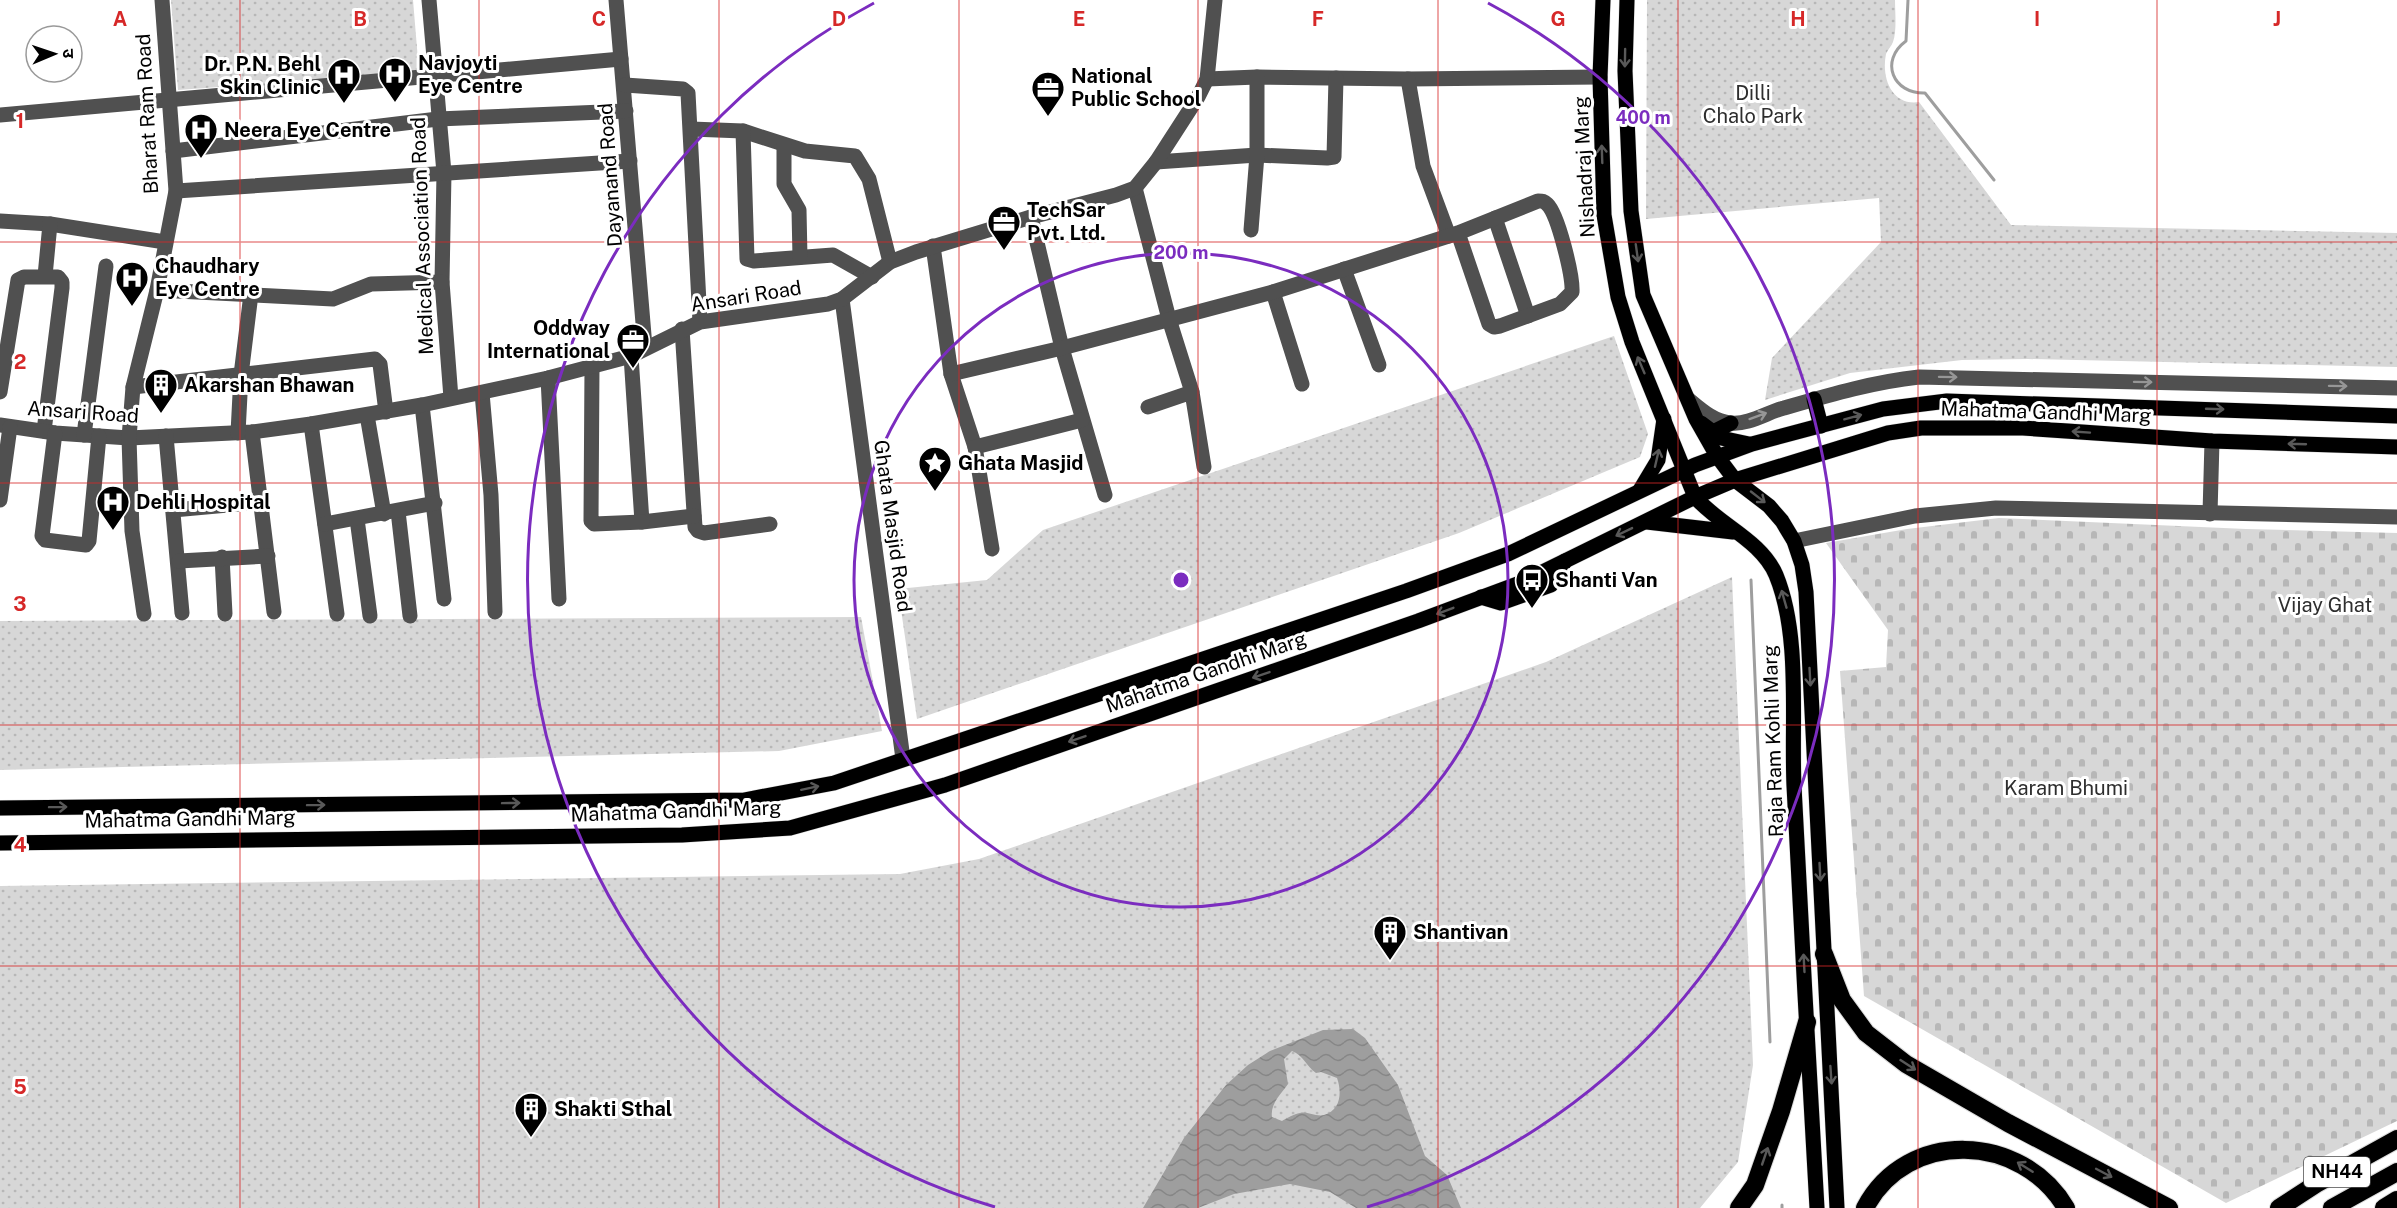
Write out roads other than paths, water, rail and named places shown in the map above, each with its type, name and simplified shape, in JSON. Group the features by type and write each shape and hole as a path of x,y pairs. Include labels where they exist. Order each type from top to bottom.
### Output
{"highway":[{"path":"1824,954 1842,1000 1866,1033 1906,1064 2008,1124 2169,1208"},
{"path":"1739,1208 1755,1185 1781,1111 1807,1022"},
{"name":"NH44","path":"2279,1208 2316,1184 2397,1139"},
{"path":"1865,1208 1877,1190 1903,1168 1934,1154 1967,1149 2000,1155 2030,1169 2055,1192 2066,1208"},
{"name":"NH44","path":"2332,1208 2397,1172"},
{"path":"2384,1208 2397,1200"}],"main road":[{"name":"Nishadraj Marg","path":"1603,0 1600,77 1604,215 1618,297 1632,342 1695,497"},
{"path":"1627,0 1625,70 1631,211 1642,295 1696,419 1717,456"},
{"path":"1814,399 1821,426"},
{"name":"Mahatma Gandhi Marg","path":"0,808 744,800 834,783 1406,591 1508,554 1717,456 1752,444 1883,409 1947,400 2397,416"},
{"path":"1638,492 1658,460 1664,419"},
{"path":"1696,419 1711,433 1729,441 1752,444"},
{"path":"1711,433 1731,423"},
{"name":"Mahatma Gandhi Marg","path":"0,843 682,835 790,828 945,785 1418,621 1520,583 1695,497 1735,480 1888,433 1921,428 2023,428 2212,441 2397,447"},
{"name":"Raja Ram Kohli Marg","path":"1717,456 1735,480 1769,506 1782,521 1794,541 1802,565 1806,592 1837,1208"},
{"name":"Raja Ram Kohli Marg","path":"1695,497 1704,508 1756,548 1769,561 1785,602 1790,630 1794,783 1817,1208"},
{"path":"1646,522 1736,533"}],"street":[{"name":"Bharat Ram Road","path":"144,614 132,531 129,438 133,387 157,290 176,191 162,0"},
{"name":"Medical Association Road","path":"429,0 444,173 442,282 451,398"},
{"name":"Dayanand Road","path":"616,0 625,85 645,347"},
{"path":"1204,467 1192,392 1169,319 1135,188 1156,162 1207,79 1215,0"},
{"path":"0,115 621,59"},
{"path":"1207,79 1257,76 1408,79 1600,77"},
{"path":"1251,230 1257,155 1257,76"},
{"path":"1156,162 1257,155 1334,157 1336,78"},
{"path":"951,374 1062,348 1273,292 1454,235 1538,201 1545,201 1549,206 1564,246 1572,292 1560,304 1500,326 1494,327 1490,324 1454,235 1423,166 1408,79"},
{"path":"625,85 686,90 688,93 700,322"},
{"path":"173,151 438,118 626,111"},
{"path":"691,129 743,131 805,151 850,155 858,160 869,178 890,262"},
{"path":"743,131 747,259 754,261 833,255 872,277"},
{"path":"784,145 784,184 799,210 800,257"},
{"path":"176,191 630,161"},
{"name":"Ansari Road","path":"5,426 129,438 245,432 386,412 482,393 631,356 682,328 700,322 814,307 842,299 890,262 933,246 1135,188"},
{"path":"1030,217 1062,348 1105,495"},
{"path":"1495,218 1528,316"},
{"path":"0,221 50,224 165,242"},
{"path":"45,276 50,224"},
{"path":"933,246 951,374 975,447 992,549"},
{"path":"0,392 18,280 24,277 45,276 61,279 42,536 45,540 86,545 89,541 92,435 106,266"},
{"path":"1344,269 1379,366"},
{"path":"157,290 333,299 371,284 442,282"},
{"path":"1273,292 1302,384"},
{"path":"251,294 241,375 245,432 262,502 274,612"},
{"name":"Ghata Masjid Road","path":"842,299 903,759"},
{"path":"682,328 695,527 704,533 770,524"},
{"path":"631,356 642,522"},
{"path":"133,387 375,359 380,364 386,412"},
{"path":"592,366 591,521 594,524 642,522 694,516"},
{"path":"1688,399 1706,414 1721,422 1738,423 1814,399 1891,380 1919,377 2397,388"},
{"path":"548,378 559,599"},
{"path":"1148,407 1192,392"},
{"path":"482,393 491,495 495,612"},
{"path":"422,405 435,503 444,599"},
{"path":"367,415 391,513 410,616"},
{"path":"975,447 1082,420"},
{"path":"311,424 337,614"},
{"path":"0,500 5,426"},
{"path":"166,436 182,613"},
{"path":"2210,514 2212,441"},
{"path":"173,510 262,502"},
{"path":"325,524 435,503"},
{"path":"1794,541 1915,516 1996,507 2397,517"},
{"path":"357,519 370,615"},
{"path":"179,561 268,556"},
{"path":"222,557 225,614"}],"water":[{"path":"1353,1029 1365,1038 1398,1085 1425,1156 1447,1175 1461,1208 1356,1208 1330,1192 1290,1184 1234,1194 1198,1208 1143,1208 1184,1138 1226,1085 1248,1065 1270,1051 1323,1030","holes":["1292,1051 1316,1073 1321,1072 1337,1078 1339,1100 1330,1113 1324,1115 1303,1113 1282,1121 1272,1117 1272,1112 1277,1099 1288,1084 1284,1059"]}],"waterway":[{"path":"1908,0 1906,41 1893,58 1893,75 1905,88 1925,93 1994,180"},
{"path":"1751,580 1770,1042"}],"place":[{"name":"Navjoyti Eye Centre","path":"395,103"},
{"name":"Dr. P.N. Behl Skin Clinic","path":"344,104"},
{"name":"National Public School","path":"1048,117"},
{"name":"Neera Eye Centre","path":"201,159"},
{"name":"TechSar Pvt. Ltd.","path":"1004,251"},
{"name":"Chaudhary Eye Centre","path":"132,307"},
{"name":"Oddway International","path":"633,369"},
{"name":"Akarshan Bhawan","path":"161,414"},
{"name":"Ghata Masjid","path":"935,492"},
{"name":"Dehli Hospital","path":"113,531"},
{"name":"Shanti Van","path":"1532,609"},
{"name":"Shantivan","path":"1390,961"},
{"name":"Shakti Sthal","path":"531,1138"}],"park label":[{"name":"Dilli Chalo Park","path":"1753,104"},
{"name":"Vijay Ghat","path":"2325,605"},
{"name":"Karam Bhumi","path":"2066,788"}]}
